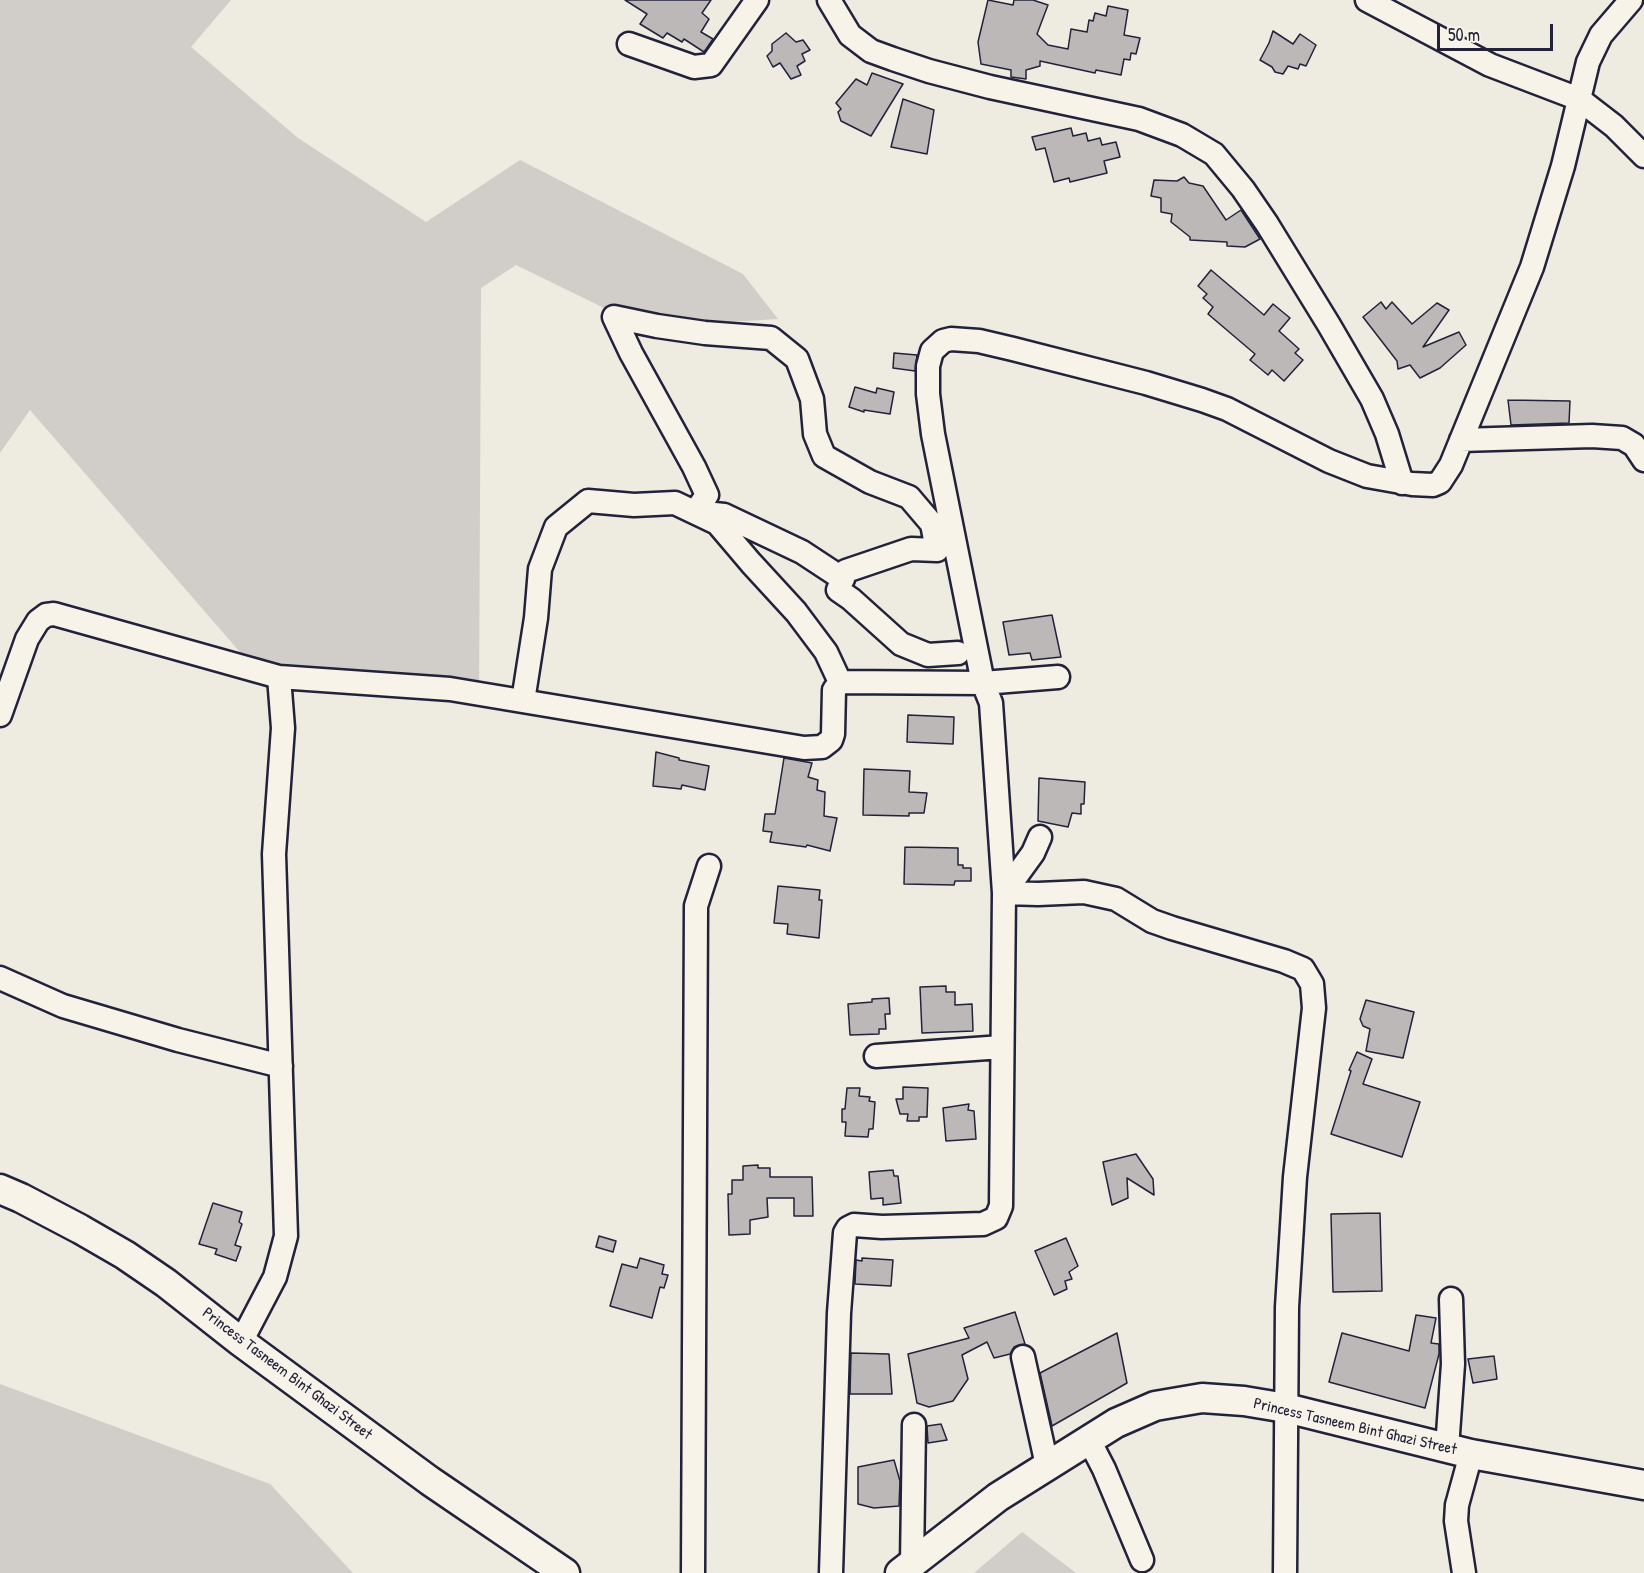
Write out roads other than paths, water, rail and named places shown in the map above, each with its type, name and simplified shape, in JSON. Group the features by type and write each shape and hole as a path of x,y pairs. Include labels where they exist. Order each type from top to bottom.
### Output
{"main road":[{"name":"Princess Tasneem Bint Ghazi Street","path":"0,1189 60,1218 124,1255 166,1283 430,1481 565,1573"},
{"name":"Princess Tasneem Bint Ghazi Street","path":"906,1569 998,1497 1116,1423 1155,1406 1202,1398 1244,1401 1286,1408 1459,1451 1644,1485"}],"street":[{"path":"629,44 694,67 711,65 757,0"},
{"path":"829,0 850,34 865,47 882,55 929,71 990,87 1139,119 1182,135 1214,154 1267,224 1372,399 1382,419 1402,483"},
{"path":"1367,0 1394,12 1490,65 1579,99 1614,126 1644,156"},
{"path":"831,1573 839,1313 845,1233 848,1228 854,1226 988,1223 996,1218 1002,1198 1004,893 991,703 983,683 933,434 927,379 932,351 943,341 960,338 1146,383 1235,413 1351,470 1379,479 1402,483 1433,485 1440,482 1451,465 1532,267 1563,166 1588,62 1601,35 1631,0"},
{"path":"695,512 707,495 614,317 705,333 771,338 797,359 812,399 815,434 824,456 870,482 909,497 932,524 937,550 910,549 846,571 838,590 902,644 928,655 958,652"},
{"path":"1461,440 1592,436 1622,438 1635,445 1644,460"},
{"path":"523,701 536,618 540,569 556,526 588,501 634,505 675,502 717,523 796,612 826,652 840,682"},
{"path":"695,512 724,515 802,552 843,579"},
{"path":"0,715 27,639 38,621 46,615 54,614 279,678 450,689 804,747 822,747 831,740 834,690 840,682"},
{"path":"840,682 983,683 1058,677"},
{"path":"241,1341 275,1277 286,1236 274,854 283,728 279,678"},
{"path":"1004,893 1033,853 1040,837"},
{"path":"693,1573 696,906 709,866"},
{"path":"1004,893 1084,892 1116,899 1152,921 1284,961 1303,969 1312,984 1314,1008 1295,1177 1287,1307 1285,1573"},
{"path":"0,978 63,1006 178,1040 281,1066"},
{"path":"876,1056 1002,1047"},
{"path":"1451,1299 1459,1451 1456,1521 1464,1573"},
{"path":"1023,1357 1047,1465"},
{"path":"906,1569 914,1425"},
{"path":"1089,1440 1104,1469 1142,1560"}]}
